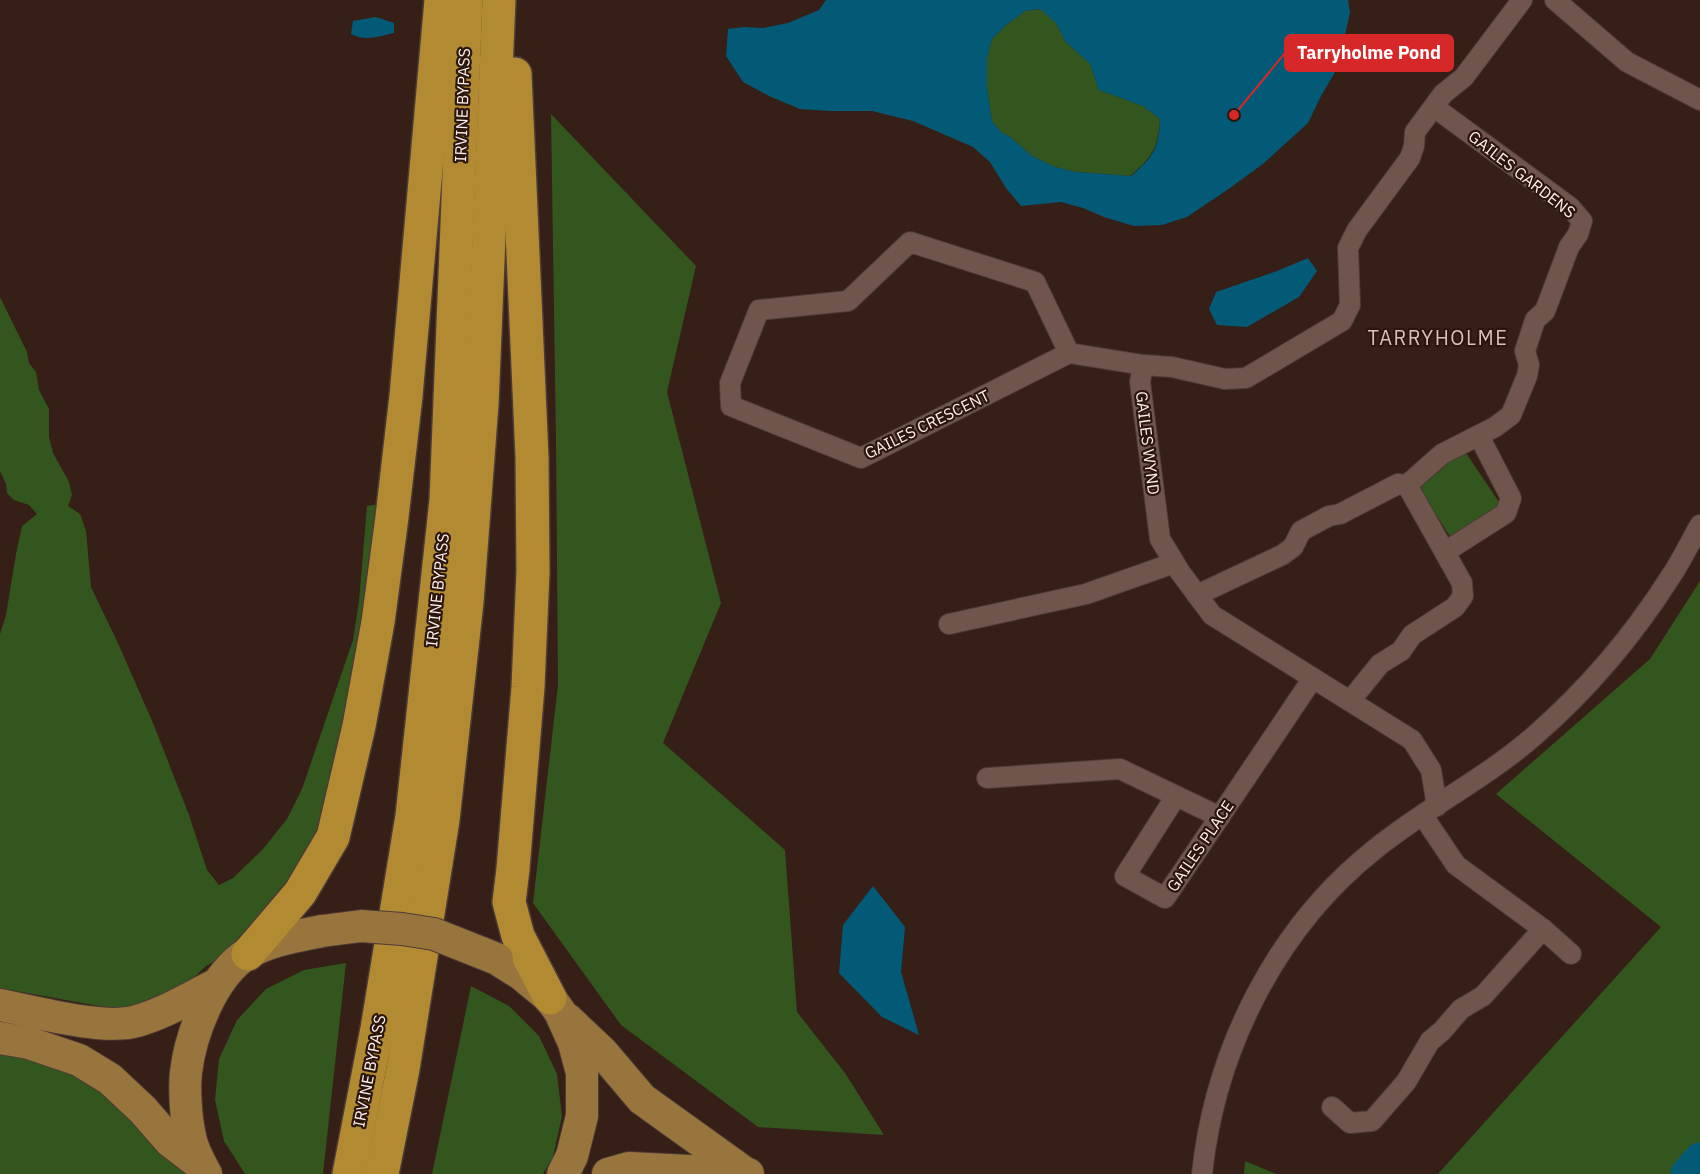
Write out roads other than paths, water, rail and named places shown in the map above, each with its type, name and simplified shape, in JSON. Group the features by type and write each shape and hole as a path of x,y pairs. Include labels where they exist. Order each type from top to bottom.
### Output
{"highway":[{"path":"248,954 300,893 333,837 359,726 378,622 406,396 441,0"},
{"name":"IRVINE BYPASS","path":"349,1174 378,1029 412,816 446,500 466,0"},
{"name":"IRVINE BYPASS","path":"382,1174 403,1069 443,820 467,602 482,404 499,0"},
{"path":"511,0 531,424 532,572 528,687 509,902 518,936 555,1005"}],"main road":[{"path":"203,1169 190,1138 186,1073 203,1011 217,984 229,969 248,954 284,938 361,926 435,934 497,959 521,974 603,1053 642,1099 744,1173"},
{"path":"0,1005 86,1021 116,1024 136,1022 217,984"},
{"path":"555,1005 574,1043 582,1073 582,1116 572,1156 563,1174"},
{"path":"0,1038 29,1043 79,1060 110,1079 143,1110 170,1141 203,1169"},
{"path":"608,1174 629,1168 749,1174"}],"street":[{"name":"GAILES WYND","path":"1430,811 1431,770 1412,740 1212,615 1174,563 1160,539 1140,382 1143,365 1172,367 1225,379 1246,378 1342,321 1350,305 1348,248 1357,230 1410,158 1415,132 1443,94 1464,77 1522,0"},
{"path":"1555,0 1627,62 1700,100"},
{"name":"GAILES GARDENS","path":"1197,595 1282,555 1293,547 1300,531 1329,516 1340,514 1398,484 1407,485 1442,454 1495,427 1511,415 1527,376 1529,365 1525,351 1535,320 1545,311 1569,247 1578,234 1582,221 1570,207 1434,107"},
{"name":"GAILES CRESCENT","path":"909,242 1035,282 1069,353 861,458 731,406 730,383 759,310 848,301 909,242"},
{"path":"1069,353 1143,365"},
{"path":"1445,552 1506,513 1511,498 1479,436"},
{"path":"1350,702 1380,664 1401,651 1412,635 1455,607 1463,596 1462,583 1407,485"},
{"path":"1202,1174 1216,1098 1243,1021 1273,963 1303,923 1338,882 1374,850 1481,778 1532,738 1583,690 1644,617 1672,575 1700,525"},
{"path":"949,624 1086,594 1174,563"},
{"name":"GAILES PLACE","path":"1176,796 1125,876 1165,898 1313,678"},
{"path":"987,778 1120,769 1220,817"},
{"path":"1430,811 1456,865 1542,929 1571,954"},
{"path":"1332,1107 1350,1123 1372,1120 1406,1082 1430,1041 1461,1009 1483,996 1542,929"}],"water":[{"path":"826,0 1348,0 1350,13 1334,74 1308,123 1264,163 1187,217 1162,225 1134,226 1061,202 1021,206 1006,188 990,162 973,147 913,121 872,111 800,109 743,82 726,56 728,29 763,28 788,23 819,10","holes":["1040,9 1056,23 1065,41 1090,64 1099,90 1143,106 1160,119 1158,138 1150,158 1131,176 1076,172 1055,167 1032,156 1009,136 1002,133 992,121 987,88 987,58 992,39 1025,11"]},
{"path":"376,17 394,23 394,33 367,38 351,34 353,21"},
{"path":"1308,258 1317,271 1299,297 1247,327 1217,325 1209,309 1216,292"},
{"path":"873,886 905,927 901,972 919,1035 882,1017 839,973 843,925"}],"waterway":[{"path":"1687,1174 1700,1159"}],"place":[{"name":"Tarryholme Pond","path":"1234,115"}],"district":[{"name":"TARRYHOLME","path":"1438,338"}]}
